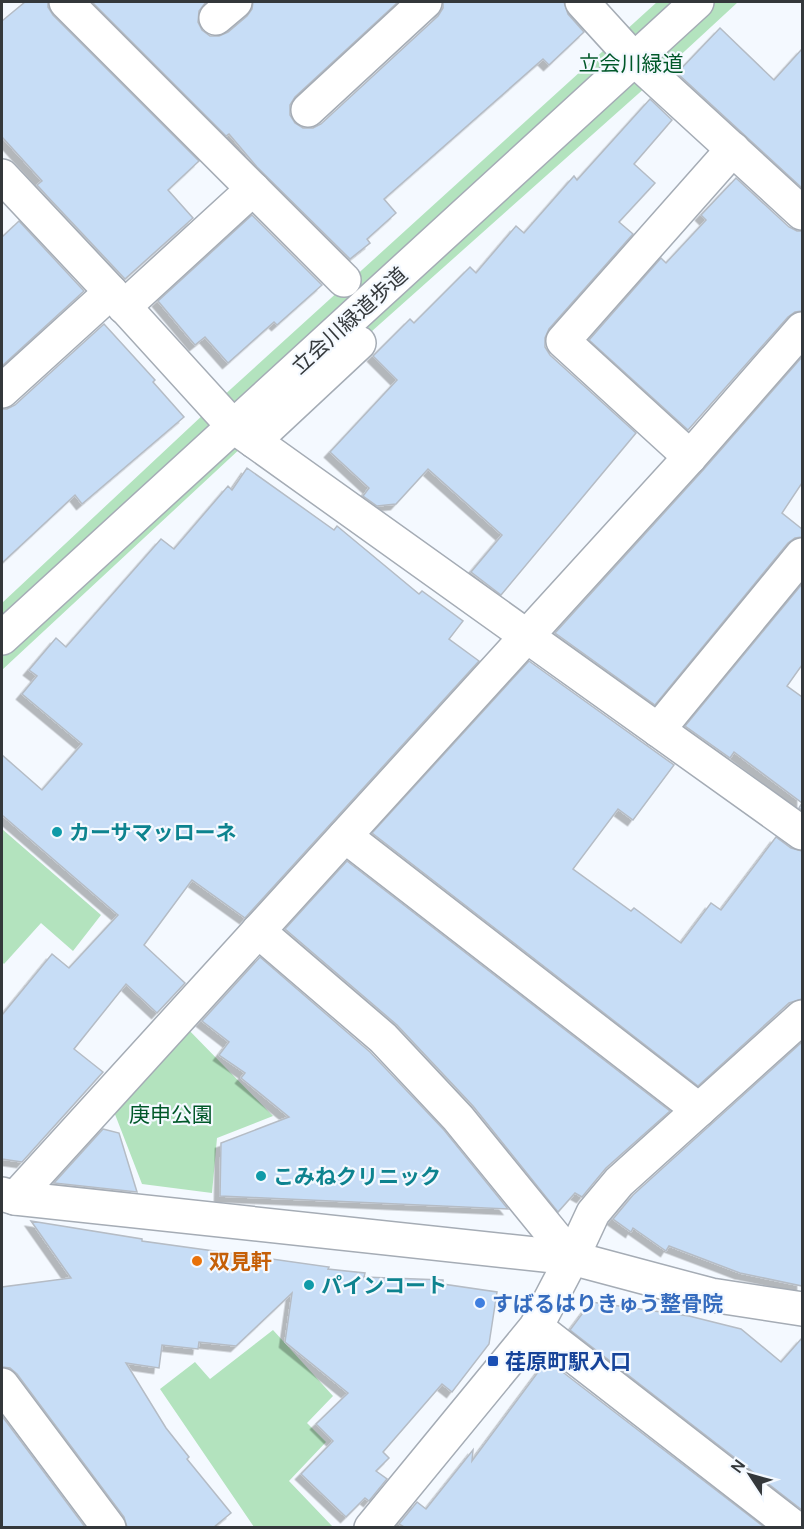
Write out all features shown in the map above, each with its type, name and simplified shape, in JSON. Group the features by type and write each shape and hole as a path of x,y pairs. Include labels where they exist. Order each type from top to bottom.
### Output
{"street":[{"path":"66,2 344,280"},
{"path":"308,110 425,2"},
{"path":"582,2 634,59 802,213"},
{"name":"立会川緑道歩道","path":"2,638 243,433 634,59 697,2"},
{"path":"690,457 563,341 733,149"},
{"path":"2,176 243,433 802,833"},
{"path":"2,391 253,189"},
{"path":"8,1196 258,931 690,457 802,329"},
{"path":"243,433 359,343"},
{"path":"658,730 802,555"},
{"path":"345,836 699,1110"},
{"path":"258,931 382,1038 458,1118 572,1258"},
{"path":"370,1527 536,1327 593,1213 619,1182 802,1017"},
{"path":"8,1196 572,1258 711,1295 802,1309"},
{"path":"536,1327 795,1527"},
{"path":"2,1385 109,1527"}],"green space":[{"name":"立会川緑道","path":"657,2 738,2 243,446 2,670 2,603 221,398"},
{"path":"2,829 101,915 73,951 41,923 4,964 2,962"},
{"name":"庚申公園","path":"182,1023 273,1116 217,1138 212,1193 142,1184 111,1104"},
{"path":"273,1330 333,1396 307,1423 326,1442 289,1481 333,1527 254,1527 160,1389 195,1362 210,1379"}],"building":[{"path":"25,2 48,2 53,15 199,161 168,190 193,218 125,279 37,185 42,181 2,137 2,21"},
{"path":"92,2 206,2 199,11 198,22 202,30 210,36 219,36 228,32 247,16 252,9 253,2 398,2 295,97 290,105 290,115 295,123 303,128 313,128 321,124 438,16 443,8 443,2 564,2 568,14 584,32 549,65 543,59 384,199 396,213 367,239 370,243 350,259 257,167 229,134 226,136"},
{"path":"720,28 774,80 802,49 802,188 677,73"},
{"path":"650,99 672,120 634,164 655,183 619,222 633,234 549,329 545,338 545,347 550,355 636,433 501,595 471,572 502,535 428,469 396,504 377,506 363,496 369,488 330,452 397,380 373,356 410,319 414,323 470,267 476,273 516,226 524,233 574,176 577,180"},
{"path":"736,178 789,227 802,231 802,311 795,312 788,317 688,430 589,340 661,258 666,263 706,220 701,215"},
{"path":"252,215 322,285 277,325 274,322 228,363 205,337 195,345 158,301"},
{"path":"19,221 84,291 2,366 2,237"},
{"path":"104,324 155,380 153,382 184,417 82,504 75,495 2,563 2,409 15,405"},
{"path":"802,357 802,483 782,513 802,529 802,537 795,538 788,543 655,705 555,633"},
{"path":"247,468 334,530 337,526 419,594 422,591 463,621 449,639 479,661 245,918 192,880 144,945 185,983 157,1013 126,984 74,1049 103,1072 22,1162 2,1159 2,1015 52,954 69,968 118,915 2,815 2,755 42,790 82,744 22,694 37,676 29,670 56,638 66,647 161,539 174,549 228,486 232,490"},
{"path":"802,584 802,665 787,686 802,697 802,803 734,752 730,758 685,726"},
{"path":"529,661 674,765 633,820 618,809 573,869 631,911 634,908 681,943 711,903 721,910 776,837 791,848 802,851 802,999 789,1003 698,1086 372,833"},
{"path":"347,861 670,1111 606,1168 582,1197 575,1193 558,1212 473,1106 397,1025 285,929"},
{"path":"260,957 370,1052 444,1130 508,1209 220,1196 221,1143 289,1117 241,1078 245,1073 219,1055 229,1042 202,1021"},
{"path":"802,1042 802,1286 740,1273 669,1246 666,1251 633,1228 631,1232 613,1219 633,1195"},
{"path":"103,1129 119,1133 137,1192 54,1183"},
{"path":"31,1221 142,1239 142,1241 365,1273 364,1277 443,1280 443,1284 497,1292 489,1344 452,1392 442,1384 383,1452 389,1458 376,1471 387,1479 369,1501 365,1498 346,1517 301,1474 333,1441 316,1424 348,1393 285,1342 292,1293 236,1346 199,1342 198,1349 162,1345 159,1368 126,1363 166,1428 189,1457 187,1459 231,1513 214,1527 127,1527 124,1517 17,1374 10,1368 2,1367 2,1287 71,1278"},
{"path":"591,1302 689,1316 741,1329 781,1362 802,1338 802,1510 570,1330"},
{"path":"547,1360 764,1527 404,1527 399,1524 417,1502 426,1509 473,1450 472,1461"},
{"path":"2,1416 85,1527 2,1527"}],"place":[{"name":"カーサマッローネ","path":"57,832"},
{"name":"こみねクリニック","path":"261,1176"},
{"name":"双見軒","path":"197,1261"},
{"name":"パインコート","path":"309,1285"},
{"name":"すばるはりきゅう整骨院","path":"480,1303"},
{"name":"荏原町駅入口","path":"493,1361"}]}
